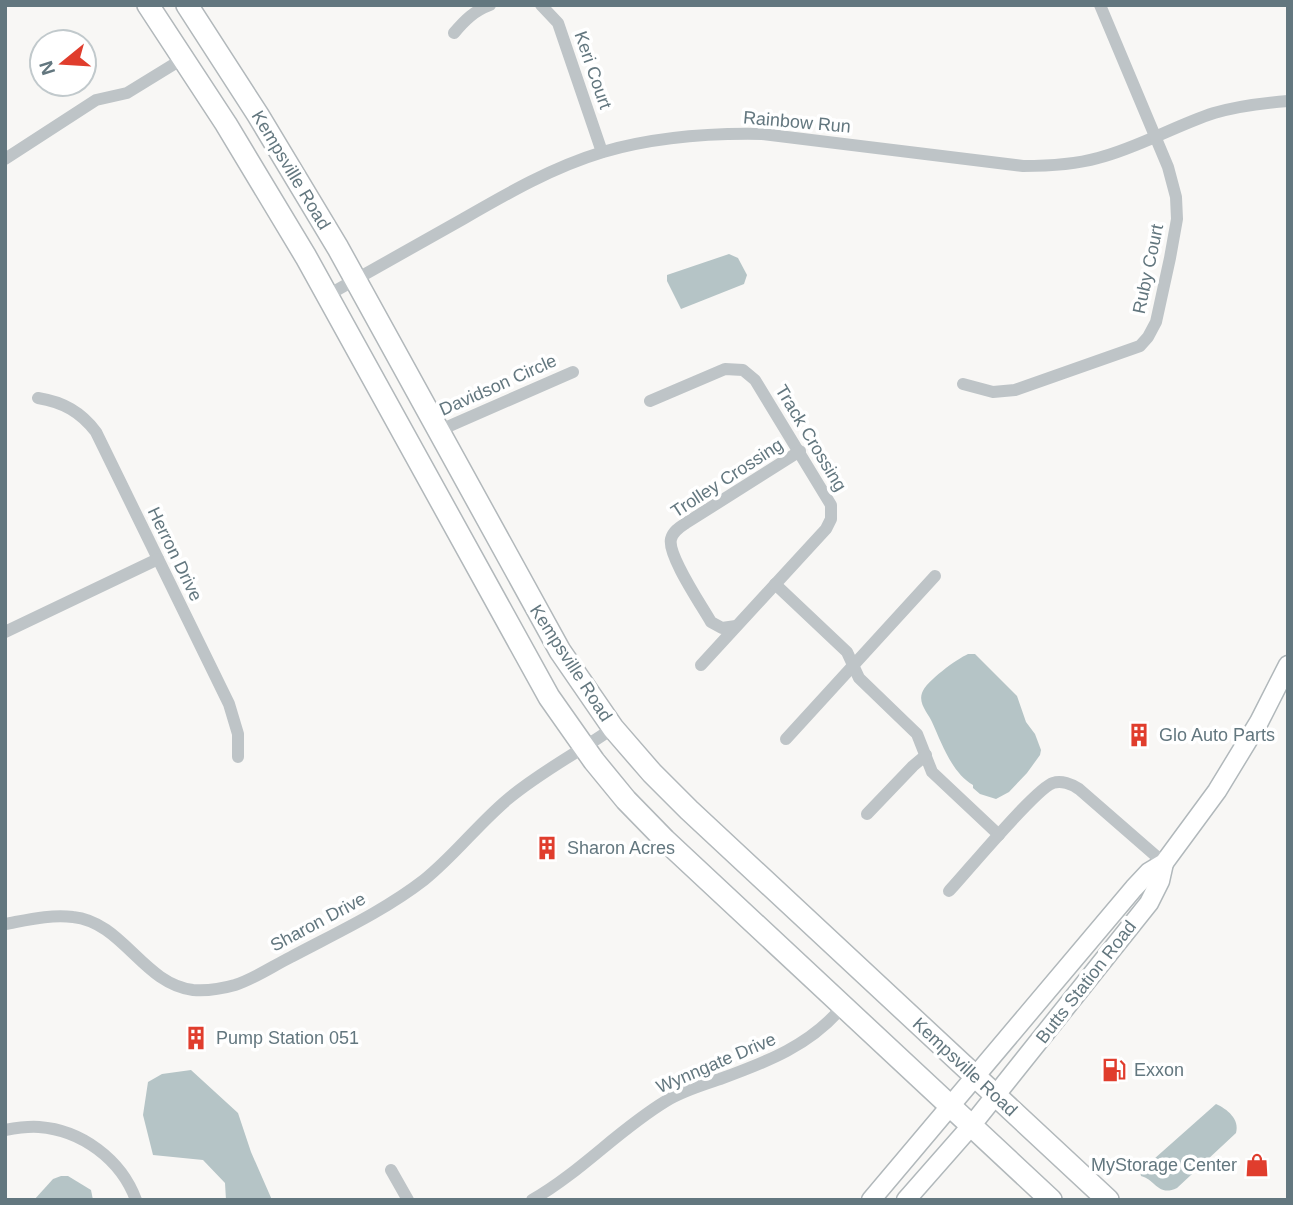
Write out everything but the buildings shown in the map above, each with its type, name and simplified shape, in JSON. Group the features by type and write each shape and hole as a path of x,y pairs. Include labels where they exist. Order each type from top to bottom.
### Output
{"main road":[{"name":"Kempsville Road","path":"148,5 260,178 328,295 536,677 584,748 626,800 666,841 1051,1200"},
{"name":"Kempsville Road","path":"187,5 265,126 356,280 560,651 613,728 652,773 690,810 1108,1200"},
{"name":"Butts Station Road","path":"872,1200 1135,888 1149,872 1164,863 1235,766 1288,664"},
{"name":"Butts Station Road","path":"906,1200 996,1096 1149,903 1160,881 1164,863"}],"street":[{"path":"454,33 466,18 490,5"},
{"name":"Keri Court","path":"541,5 558,23 602,152"},
{"name":"Ruby Court","path":"963,384 993,392 1015,390 1140,346 1149,337 1156,322 1177,219 1174,187 1156,137 1100,5"},
{"path":"5,159 96,100 127,93 184,58"},
{"name":"Rainbow Run","path":"328,295 524,184 566,165 602,152 680,136 762,134 1023,166 1056,166 1099,158 1214,113 1262,103 1288,102"},
{"name":"Track Crossing","path":"649,401 725,369 743,370 755,380 829,499 831,519 826,529 701,665"},
{"name":"Davidson Circle","path":"438,431 573,372"},
{"name":"Herron Drive","path":"38,398 56,401 74,410 96,432 229,704 238,734 238,757"},
{"name":"Trolley Crossing","path":"737,626 722,628 711,622 672,552 671,539 686,523 800,452"},
{"path":"5,632 158,559"},
{"path":"786,739 935,576"},
{"path":"775,584 847,652 859,678 917,734 932,772 999,835"},
{"name":"Sharon Drive","path":"5,924 57,916 87,920 110,933 145,967 175,985 193,990 210,990 238,984 360,921 422,881 456,853 509,799 613,728"},
{"path":"867,814 926,755"},
{"path":"949,891 999,835 1052,783 1066,783 1079,789 1164,863"},
{"name":"Wynngate Drive","path":"533,1200 573,1174 633,1122 667,1100 790,1050 829,1023 843,1006"},
{"path":"5,1130 40,1127 74,1135 104,1153 132,1189 136,1200"},
{"path":"391,1170 408,1200"}],"shaded area":[{"path":"729,254 738,258 747,275 744,284 681,309 667,281 667,275"},
{"path":"968,654 975,654 1017,696 1026,722 1035,734 1041,750 1027,773 1009,792 996,799 980,794 959,773 948,757 921,701 922,693 935,677"},
{"path":"191,1070 238,1113 272,1200 226,1200 225,1183 203,1160 153,1155 143,1115 148,1082 162,1074"},
{"path":"1216,1104 1234,1119 1236,1133 1177,1188 1161,1189 1141,1176 1138,1163 1154,1159"},
{"path":"68,1176 91,1190 93,1200 34,1200 53,1179"}],"place":[{"name":"Glo Auto Parts","path":"1139,735"},
{"name":"Sharon Acres","path":"547,848"},
{"name":"Pump Station 051","path":"196,1038"},
{"name":"Exxon","path":"1114,1070"},
{"name":"MyStorage Center","path":"1257,1165"}]}
